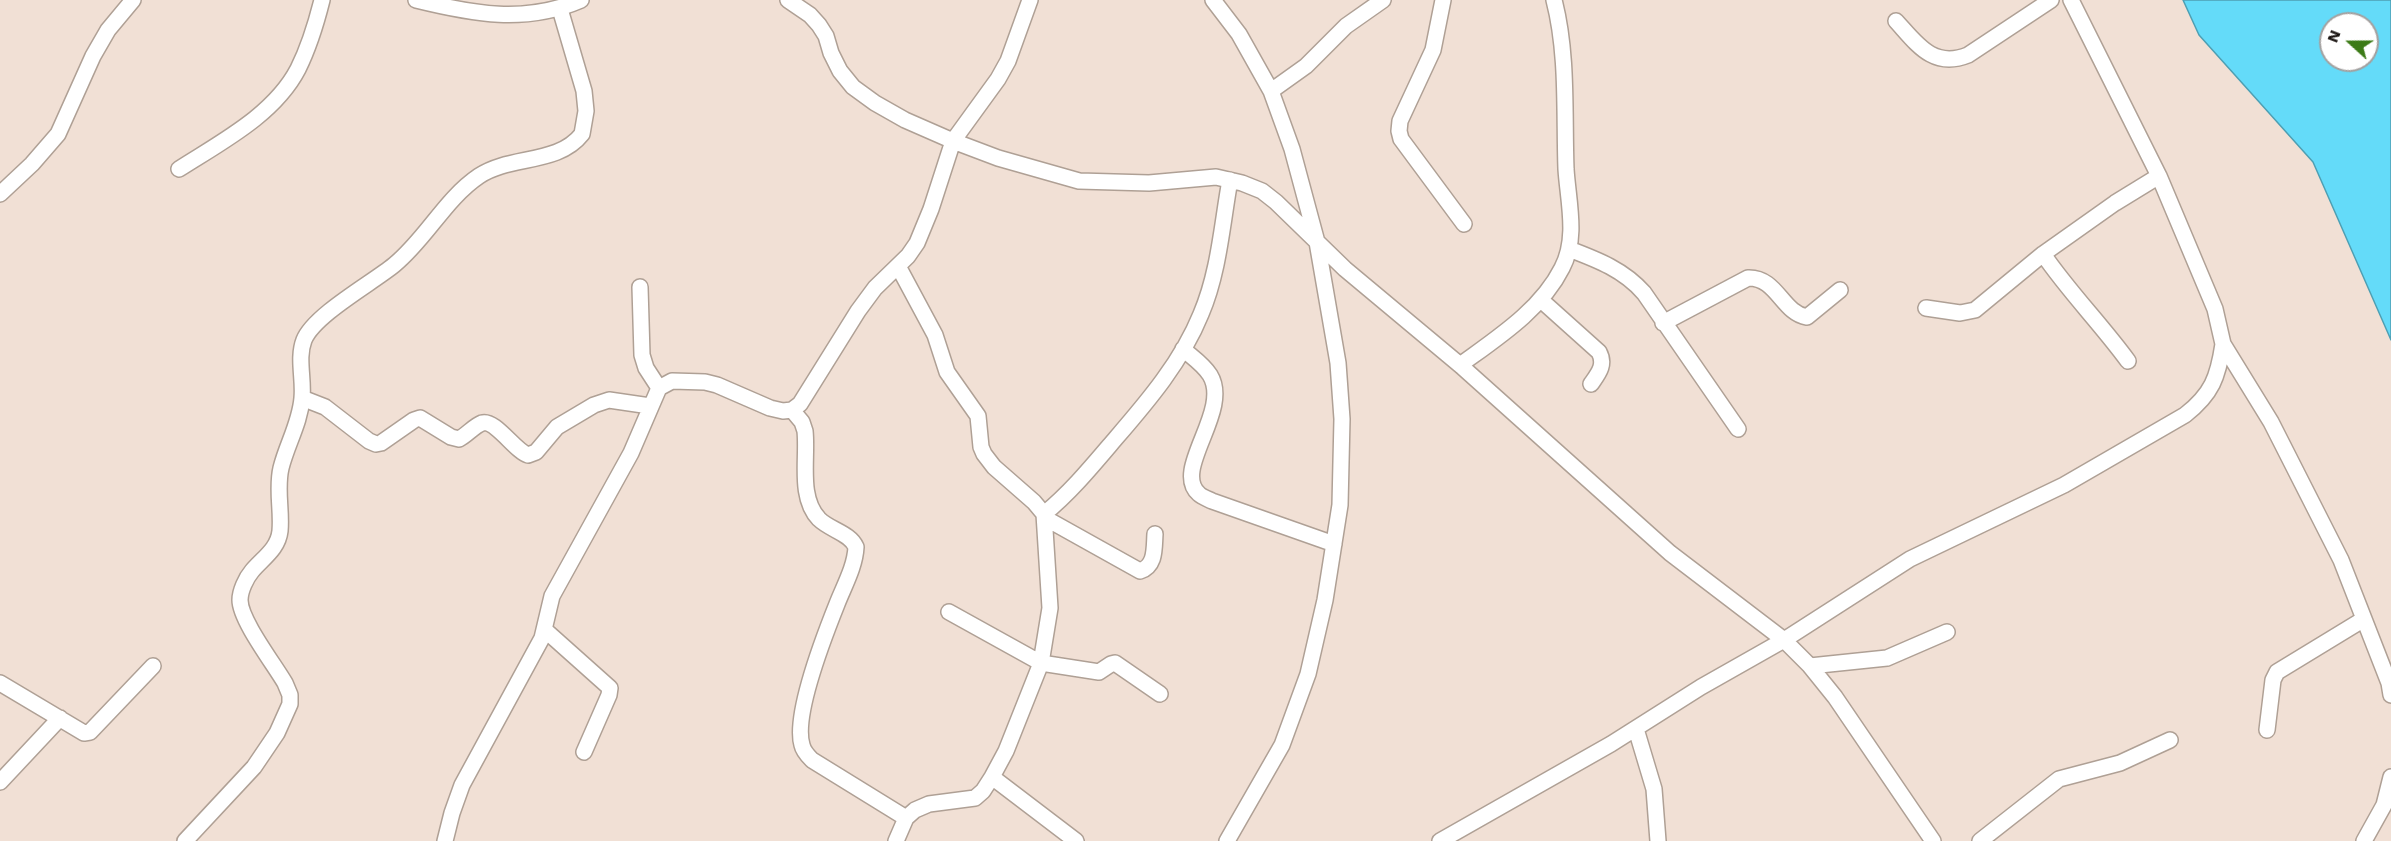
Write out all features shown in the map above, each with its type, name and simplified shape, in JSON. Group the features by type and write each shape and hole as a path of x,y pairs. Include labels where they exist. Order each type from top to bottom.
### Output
{"street":[{"path":"0,194 32,164 58,134 93,56 108,30 133,0"},
{"path":"179,169 241,128 280,94 297,72 312,38 322,0"},
{"path":"416,0 459,11 507,16 560,9 581,0"},
{"path":"445,841 462,785 545,630 548,608 556,587 631,453 659,388 672,381 705,382 770,408 783,411 792,410 800,404 858,311 875,288 908,256 924,229 953,141 998,79 1008,61 1030,0"},
{"path":"1212,0 1239,34 1271,91 1292,149 1317,242 1338,363 1342,419 1340,505 1325,600 1308,674 1282,745 1227,841"},
{"path":"1271,91 1306,66 1346,26 1383,0"},
{"path":"1443,0 1433,50 1400,121 1399,131 1401,139 1464,224"},
{"path":"1460,365 1541,300 1563,267 1569,249 1570,204 1565,96 1559,25 1554,0"},
{"path":"1896,21 1921,49 1936,57 1958,59 1968,55 2051,0"},
{"path":"1447,839 1784,640 1910,559 2064,485 2185,415 2209,392 2220,364 2223,344 2216,309 2159,176 2071,0"},
{"path":"793,1 810,15 826,36 840,71 853,87 905,120 953,141 1018,164 1079,181 1149,183 1216,177 1242,183 1262,191 1345,269 1460,365 1670,553 1784,640 1810,666 1834,697 1933,841"},
{"path":"185,841 254,767 277,733 290,704 290,695 285,683 243,616 240,600 250,573 277,543 280,530 278,504 281,469 299,418 302,398 302,349 305,338 317,322 395,264 420,240 456,197 481,175 493,169 565,149 577,141 582,134 586,111 584,91 560,9"},
{"path":"1926,308 1960,313 1975,310 2043,254 2115,203 2159,176"},
{"path":"896,841 906,818 915,810 929,804 975,798 983,791 1006,751 1041,663 1050,608 1044,516 1081,480 1141,410 1183,349 1202,313 1213,278 1230,180"},
{"path":"1569,249 1618,270 1633,280 1738,429"},
{"path":"2043,254 2076,299 2103,327 2128,361"},
{"path":"898,266 935,335 947,372 978,416 981,447 994,467 1034,502 1044,516 1140,571 1148,568 1151,562 1155,534"},
{"path":"1663,323 1748,278 1764,281 1795,313 1807,317 1840,290"},
{"path":"640,287 642,355 646,368 659,388"},
{"path":"1541,300 1599,352 1603,359 1602,366 1591,384"},
{"path":"2223,344 2271,422 2342,560 2389,683 2391,695"},
{"path":"1183,349 1200,363 1210,376 1216,393 1213,414 1192,473 1192,484 1199,494 1212,501 1334,544"},
{"path":"302,398 325,407 376,444 420,418 451,437 459,439 483,423 488,423 520,452 528,455 536,452 557,427 594,405 609,400 650,406"},
{"path":"792,410 802,422 805,431 808,496 812,510 819,519 849,538 856,548 854,561 829,622 809,688 800,727 802,746 812,760 906,818"},
{"path":"949,612 1041,663 1099,672 1115,663 1160,694"},
{"path":"2268,730 2273,680 2277,672 2364,619"},
{"path":"545,630 610,688 584,752"},
{"path":"1810,666 1887,658 1947,632"},
{"path":"0,682 84,733 90,732 153,666"},
{"path":"0,782 60,718"},
{"path":"1636,729 1654,789 1658,841"},
{"path":"1980,841 2059,779 2120,763 2169,740"},
{"path":"992,777 1076,841"},
{"path":"2364,841 2384,805 2391,777"}],"water":[{"path":"2183,0 2391,0 2391,340 2313,162 2199,35"}]}
